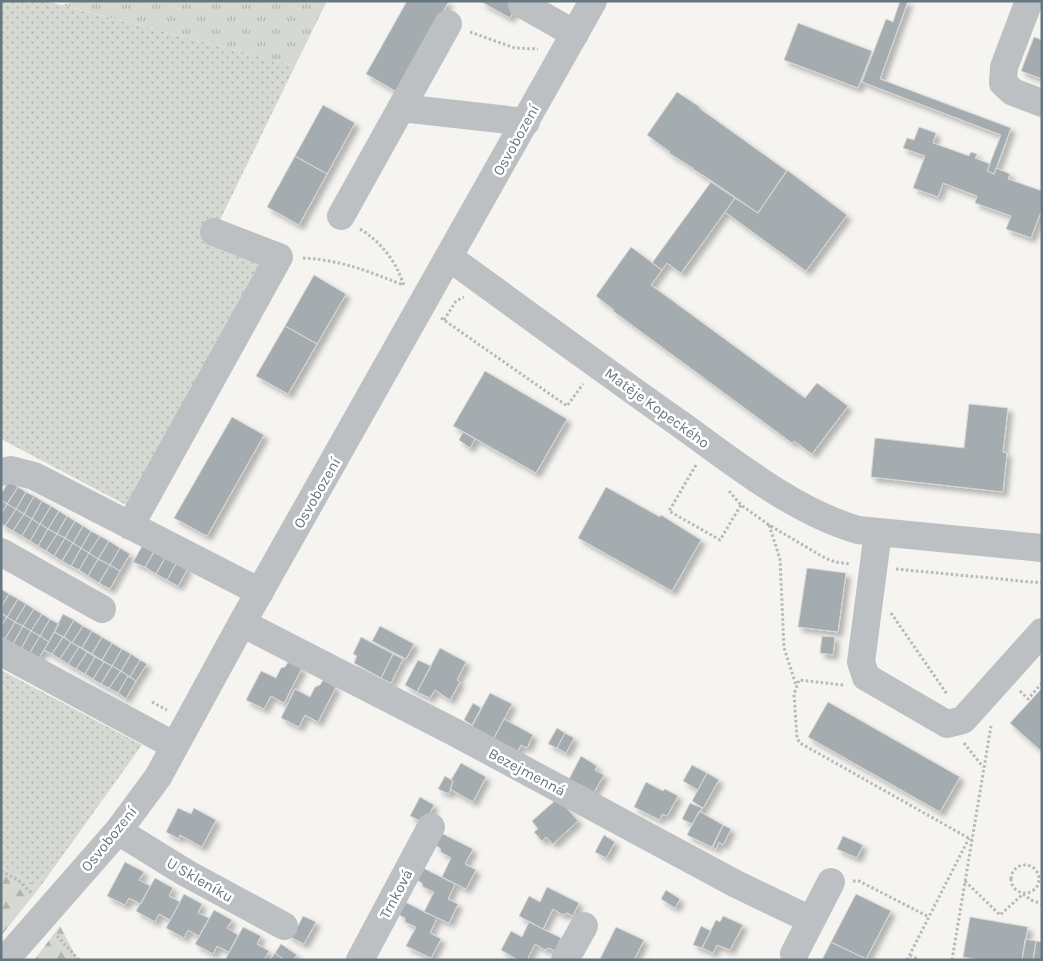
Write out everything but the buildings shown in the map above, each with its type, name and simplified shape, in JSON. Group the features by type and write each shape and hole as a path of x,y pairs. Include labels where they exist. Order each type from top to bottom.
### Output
{"street":[{"name":"Osvobození","path":"5,960 118,831 158,777 242,623 450,258 593,1"},
{"path":"1029,1 1004,67 1003,84 1013,92 1042,103"},
{"path":"522,4 571,41"},
{"path":"341,216 448,24"},
{"path":"401,108 526,122"},
{"path":"130,526 279,257 214,232"},
{"name":"Matěje Kopeckého","path":"450,258 742,468 829,521 858,530 1042,548"},
{"path":"1,472 11,470 34,476 260,592"},
{"path":"878,532 861,662 866,676 947,724 963,720 1042,632"},
{"path":"1,552 102,609"},
{"name":"Bezejmenná","path":"242,623 454,732 736,884 811,920"},
{"path":"1,652 175,746"},
{"name":"Trnková","path":"360,960 431,827"},
{"name":"U Skleníku","path":"118,831 186,873 284,926"},
{"path":"794,954 831,882"},
{"path":"565,960 584,926"}],"path":[{"path":"448,24 515,48 571,41"},
{"path":"341,216 370,235 393,260 406,292"},
{"path":"279,257 337,262 364,269 403,285"},
{"path":"438,315 567,406 574,396"},
{"path":"699,460 669,511 720,540 741,505"},
{"path":"769,525 780,558 784,648 796,686"},
{"path":"871,583 947,695 951,704 951,713 947,724"},
{"path":"848,686 799,680 794,694 797,738 800,743 970,839"},
{"path":"952,960 970,839 992,720"},
{"path":"907,960 970,839"},
{"path":"965,881 1000,915 1023,894 1031,893 1036,888 1038,873 1029,864 1016,866 1011,878 1012,885 1016,891 1023,894 1031,900 1042,904"},
{"path":"1,871 18,880 42,918 79,960"},
{"path":"831,882 859,881 928,917"},
{"path":"910,955 919,960"}],"green space":[{"path":"1,1 46,1 295,66 219,222 278,266 143,514 1,439"},
{"path":"76,1 327,1 295,66 62,5"},
{"path":"1,670 142,745 40,887 1,866"},
{"path":"1,866 40,887 1,936"},
{"path":"60,926 78,960 34,960"}]}
